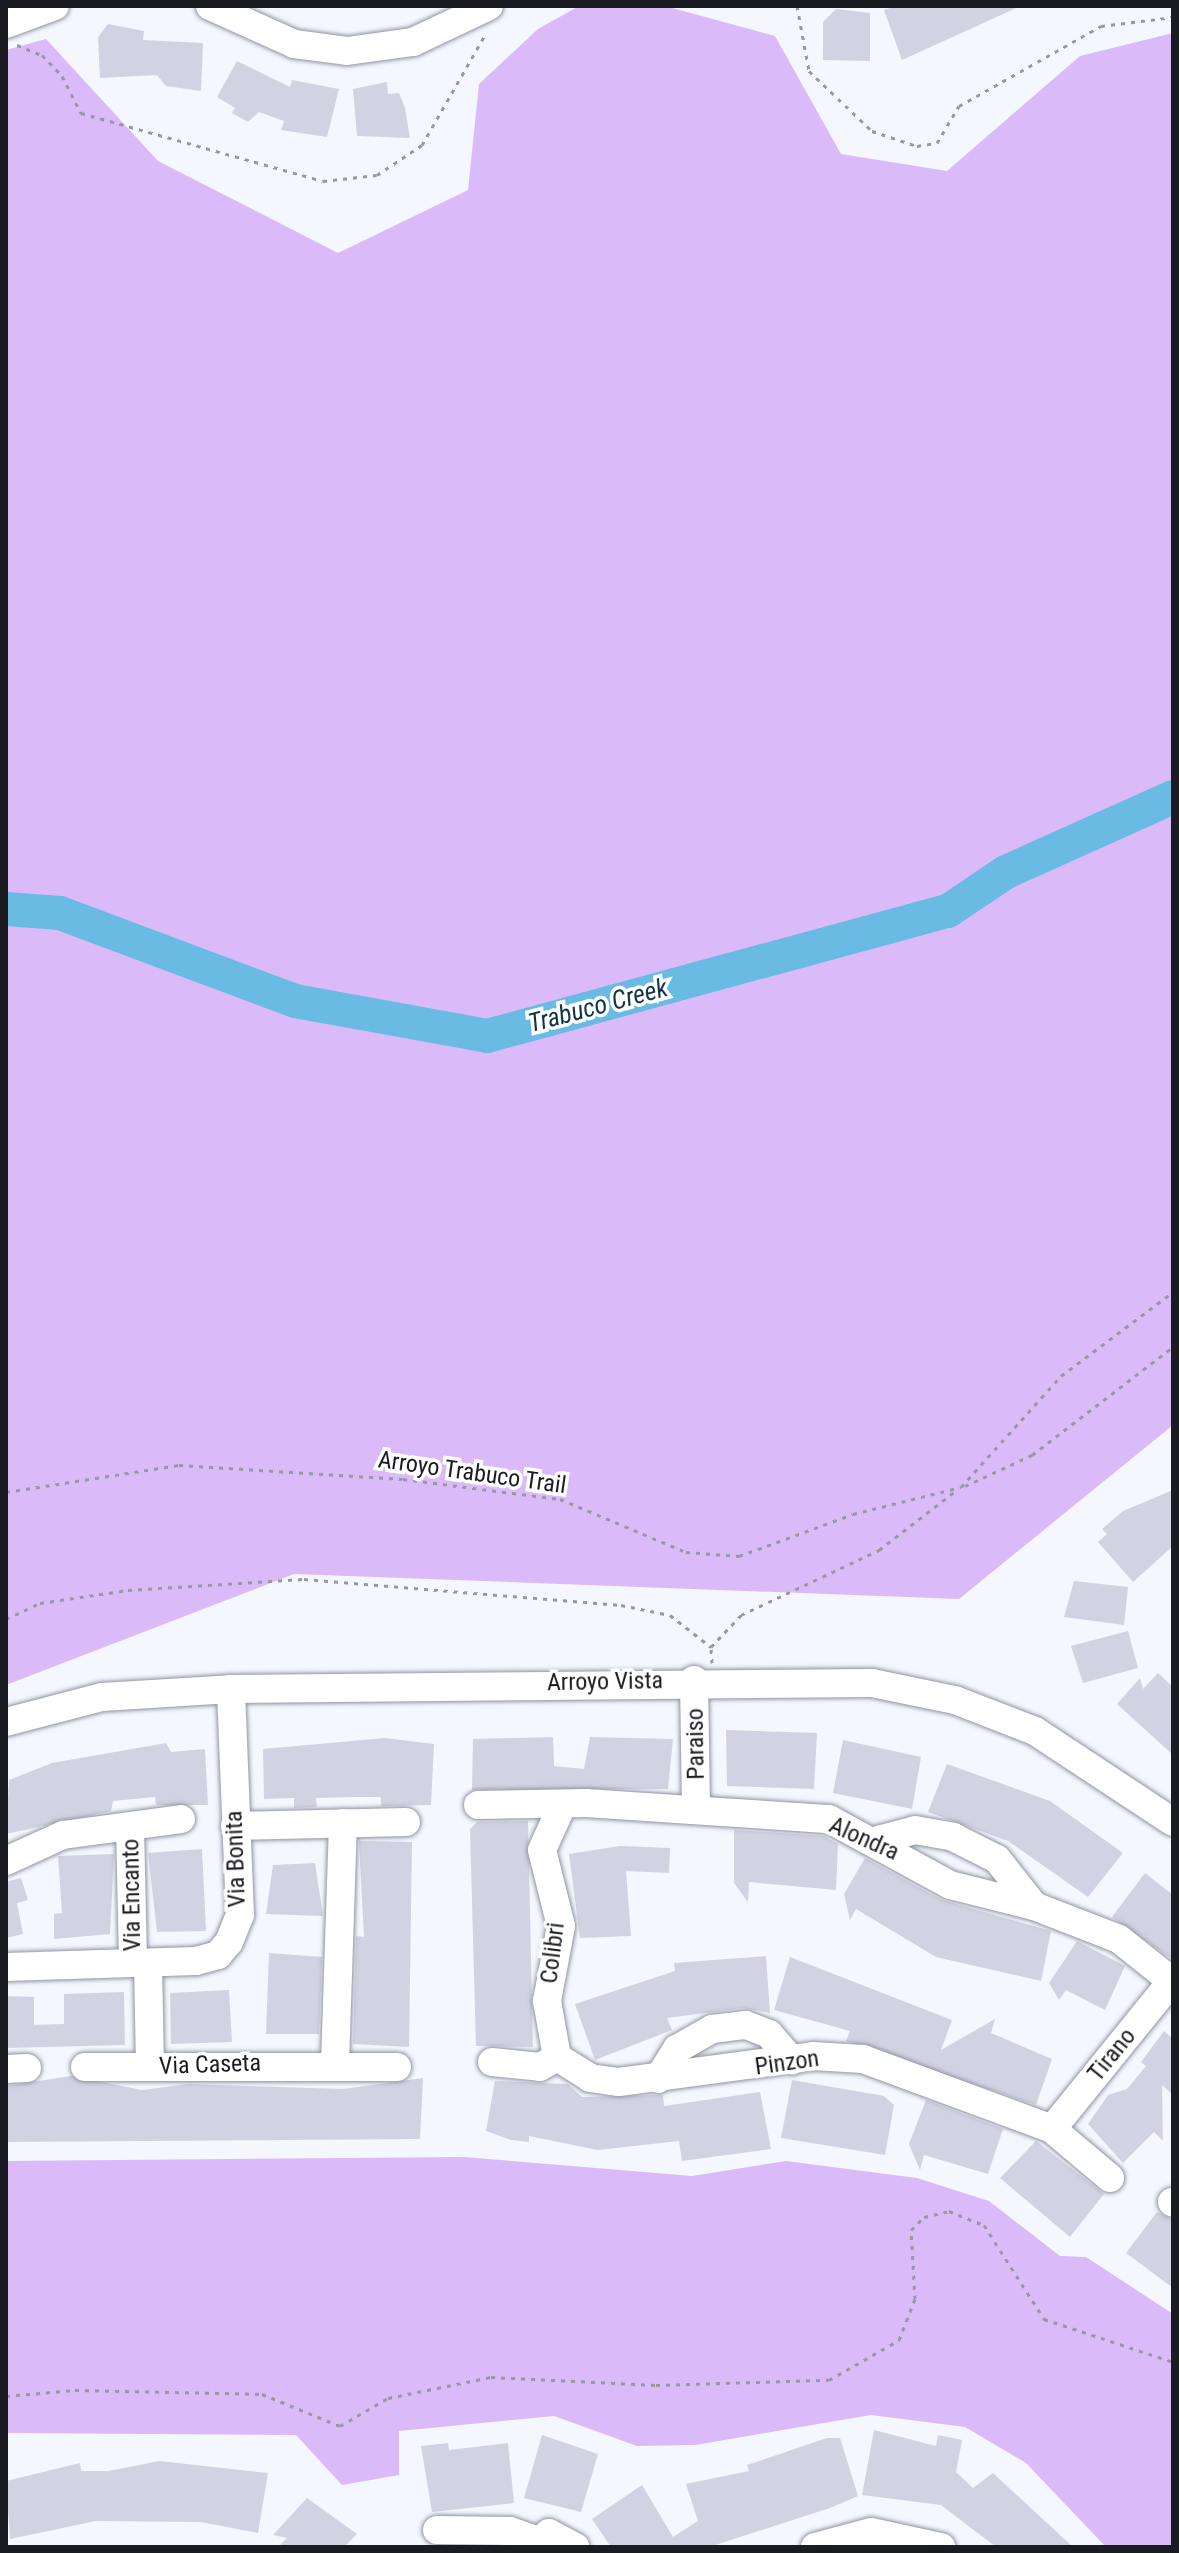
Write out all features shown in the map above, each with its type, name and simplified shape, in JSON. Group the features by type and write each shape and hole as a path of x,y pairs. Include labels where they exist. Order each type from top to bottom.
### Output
{"street":[{"path":"8,30 55,6"},
{"path":"210,6 294,44 347,51 413,42 484,8"},
{"name":"Arroyo Vista","path":"6,1722 102,1697 231,1689 704,1680 857,1682 955,1700 1035,1731 1173,1822"},
{"name":"Paraiso","path":"696,1808 704,1680"},
{"name":"Via Bonita","path":"6,1967 196,1961 218,1955 229,1942 240,1915 231,1689"},
{"name":"Alondra","path":"478,1805 696,1808 829,1819 878,1840 950,1885 1034,1906 1119,1939 1173,1981"},
{"name":"Colibri","path":"557,2057 547,2001 561,1926 542,1850 561,1808"},
{"name":"Via Encanto","path":"6,1861 63,1835 181,1819"},
{"path":"235,1826 406,1822"},
{"path":"335,2064 343,1823"},
{"name":"Via Encanto","path":"130,1827 150,2067"},
{"path":"878,1840 915,1830 953,1837 997,1859 1034,1906"},
{"name":"Tirano","path":"1052,2129 1173,1981"},
{"path":"658,2079 677,2049 712,2029 746,2025 769,2034 792,2060"},
{"path":"492,2062 540,2067 557,2057"},
{"name":"Pinzon","path":"557,2057 590,2078 658,2079 792,2060 863,2059 1052,2129 1110,2178"},
{"name":"Via Caseta","path":"85,2067 335,2064 397,2067"},
{"path":"437,2530 510,2531 534,2544 560,2534 575,2547"},
{"path":"815,2547 871,2532 941,2547"}],"path":[{"path":"797,6 809,71 872,131 917,146 937,143 959,106 1101,26 1173,17"},
{"path":"8,30 62,76 81,113 323,181 377,175 422,145 488,30 484,8"},
{"path":"704,1680 711,1647 741,1615 879,1550 961,1487 1061,1376 1173,1292"},
{"path":"961,1487 1032,1455 1173,1347"},
{"name":"Arroyo Trabuco Trail","path":"6,1492 179,1465 403,1479 560,1499 717,1558 961,1487"},
{"path":"6,1619 40,1603 128,1590 304,1579 621,1605 670,1615 711,1647"},
{"path":"6,2396 75,2390 262,2394 340,2426 388,2398 491,2377 656,2385 829,2380 899,2340 915,2299 911,2230 924,2217 949,2211 984,2225 1028,2300 1053,2325 1173,2362"}],"shaded area":[{"path":"579,6 665,6 775,36 841,154 947,171 1080,56 1173,33 1173,1425 959,1599 294,1574 6,1685 6,50 46,39 158,161 338,253 468,190 479,84 538,29"},
{"path":"464,2157 692,2176 786,2161 917,2178 989,2201 1060,2256 1086,2257 1173,2314 1173,2547 1106,2547 1026,2463 965,2427 871,2415 695,2445 637,2446 554,2416 399,2431 399,2475 342,2485 296,2435 6,2433 6,2161"}],"building":[{"path":"896,6 1021,6 902,60 884,10"},
{"path":"836,9 870,13 870,61 823,60 823,22"},
{"path":"108,24 144,31 143,40 203,43 201,91 166,86 157,75 100,78 98,37"},
{"path":"237,61 290,87 292,80 339,89 327,137 281,130 284,121 259,112 248,122 232,113 235,108 217,97"},
{"path":"387,82 388,94 399,93 410,138 357,136 353,89"},
{"path":"1173,1490 1173,1546 1133,1582 1098,1542 1107,1534 1102,1529 1123,1511"},
{"path":"1074,1581 1128,1587 1124,1625 1064,1617"},
{"path":"1128,1631 1138,1668 1083,1683 1071,1646"},
{"path":"1158,1673 1173,1687 1173,1755 1117,1704 1140,1678 1143,1689"},
{"path":"726,1730 817,1733 814,1789 727,1786"},
{"path":"553,1737 554,1766 584,1769 590,1737 673,1739 668,1789 472,1790 473,1739"},
{"path":"385,1738 434,1744 431,1805 381,1806 381,1797 353,1797 316,1798 317,1807 294,1808 294,1798 264,1799 263,1749"},
{"path":"843,1740 921,1757 912,1809 833,1793"},
{"path":"166,1743 171,1752 205,1749 208,1805 156,1805 155,1797 113,1801 111,1811 6,1834 9,1780 52,1763"},
{"path":"947,1764 1050,1801 1123,1853 1088,1897 1008,1841 928,1812"},
{"path":"528,1821 533,2047 476,2046 470,1829 477,1822"},
{"path":"734,1830 824,1836 838,1844 836,1890 749,1882 748,1902 734,1883"},
{"path":"359,1841 412,1842 409,2047 353,2044 356,1936 364,1937"},
{"path":"620,1846 670,1848 669,1873 626,1871 631,1936 580,1938 569,1854"},
{"path":"202,1849 206,1931 157,1932 148,1853"},
{"path":"114,1854 110,1934 54,1939 54,1914 62,1913 58,1856"},
{"path":"865,1858 942,1900 1051,1931 1041,1981 936,1957 856,1909 850,1920 844,1894"},
{"path":"315,1863 323,1916 266,1914 273,1865"},
{"path":"1145,1873 1173,1895 1173,1960 1112,1917"},
{"path":"21,1878 28,1900 17,1903 23,1934 6,1938 6,1882"},
{"path":"1077,1941 1125,1966 1105,2010 1066,1990 1059,2000 1049,1983"},
{"path":"269,1953 322,1957 319,2034 266,2034"},
{"path":"766,1956 770,2013 744,2008 667,2018 672,2030 595,2060 575,2004 675,1971 674,1963"},
{"path":"790,1957 952,2020 941,2050 995,2019 991,2033 1052,2059 1036,2105 846,2041 850,2031 774,2010"},
{"path":"229,1990 232,2042 171,2044 170,1993"},
{"path":"124,1992 125,2045 6,2048 6,1996 34,1997 34,2025 64,2024 64,1994"},
{"path":"1164,2031 1173,2039 1173,2095 1162,2085 1163,2141 1154,2132 1123,2163 1088,2124 1108,2095 1127,2089 1146,2066 1141,2062"},
{"path":"71,2076 142,2090 188,2084 343,2089 423,2078 420,2139 6,2142 6,2086"},
{"path":"792,2080 884,2096 894,2105 885,2155 781,2138"},
{"path":"495,2081 568,2084 582,2097 663,2095 664,2106 760,2092 771,2149 682,2161 679,2141 598,2150 529,2136 529,2142 511,2140 486,2131"},
{"path":"926,2100 1003,2129 988,2174 924,2155 920,2170 909,2144"},
{"path":"1036,2141 1104,2194 1070,2237 1000,2178"},
{"path":"1157,2212 1173,2220 1173,2288 1126,2253"},
{"path":"874,2430 936,2446 938,2435 962,2440 956,2472 973,2488 993,2473 1073,2547 996,2547 941,2505 862,2495"},
{"path":"542,2435 598,2454 581,2512 524,2498"},
{"path":"827,2438 840,2438 858,2496 830,2508 709,2547 611,2547 592,2519 642,2485 673,2537 698,2521 686,2484 749,2471 747,2465"},
{"path":"448,2443 449,2450 508,2443 514,2503 432,2512 421,2446"},
{"path":"160,2461 268,2473 258,2533 200,2522 96,2521 10,2539 6,2481 80,2463 81,2471 108,2471"},
{"path":"307,2498 357,2534 344,2547 278,2547 287,2538 273,2535"}],"waterway":[{"name":"Trabuco Creek","path":"6,909 60,913 295,1001 487,1036 948,911 1006,872 1173,797"}]}
